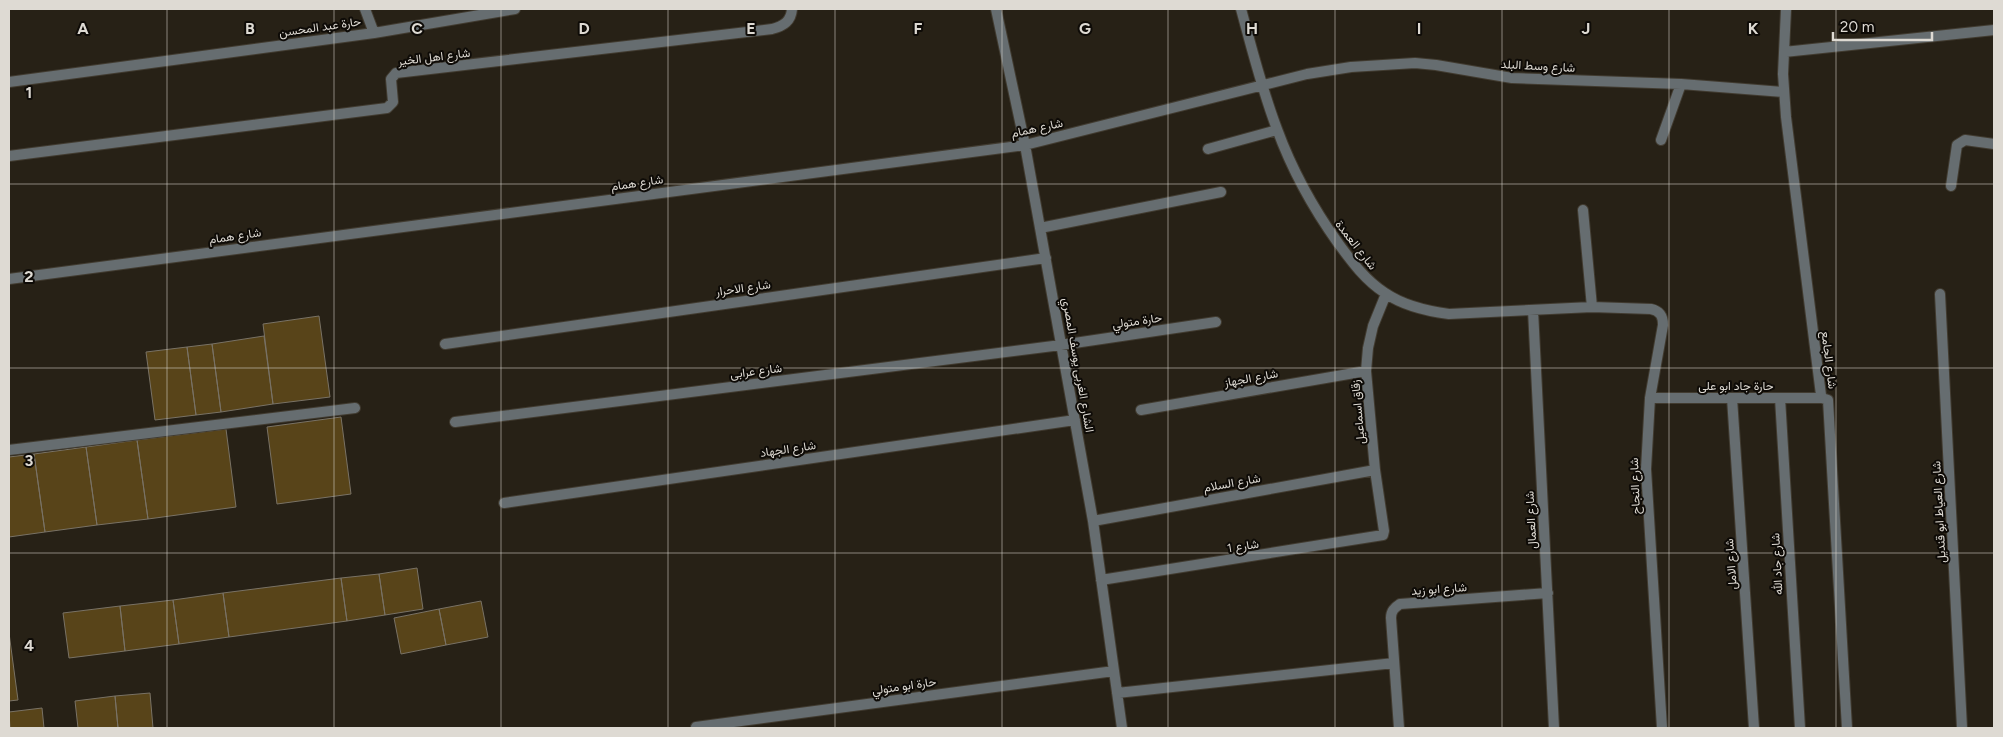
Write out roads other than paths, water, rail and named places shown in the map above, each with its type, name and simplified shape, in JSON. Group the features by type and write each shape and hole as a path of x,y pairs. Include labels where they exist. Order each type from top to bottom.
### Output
{"street":[{"path":"365,9 374,32"},
{"name":"حارة عبد المحسن","path":"9,82 374,32 515,9"},
{"name":"شارع اهل الخير","path":"9,156 387,108 393,102 391,79 396,73 772,29 781,27 788,22 792,9"},
{"name":"الشارع الغربى يوسف المصري","path":"998,9 1025,144 1093,521 1122,728"},
{"name":"شارع العمدة","path":"1241,9 1277,130 1305,192 1358,270 1386,294 1420,309 1449,314 1592,307"},
{"name":"شارع الجامع","path":"1786,9 1784,92 1822,398 1828,400 1847,728"},
{"path":"1784,52 1994,30"},
{"name":"شارع وسط البلد","path":"1263,85 1307,74 1395,63 1436,65 1512,78 1681,84 1784,92"},
{"path":"1661,140 1681,84"},
{"name":"شارع همام","path":"9,279 1025,144 1263,85"},
{"path":"1208,150 1277,130"},
{"path":"1951,186 1957,145 1965,140 1994,144"},
{"path":"1040,228 1221,192"},
{"path":"1583,210 1592,307"},
{"name":"شارع الاحرار","path":"445,344 1046,258"},
{"name":"زقاق اسماعيل","path":"1384,531 1375,470 1366,371 1368,348 1373,326 1386,294"},
{"name":"شارع العياط ابو قنديل","path":"1940,294 1962,728"},
{"name":"شارع النجاح","path":"1592,307 1657,310 1661,314 1663,324 1650,398 1646,469 1662,728"},
{"name":"شارع العمال","path":"1533,310 1554,728"},
{"name":"حارة متولي","path":"1061,345 1216,322"},
{"name":"شارع عرابى","path":"455,422 1061,345"},
{"name":"شارع الجهاز","path":"1141,410 1366,371"},
{"name":"حارة جاد ابو على","path":"1650,398 1822,398"},
{"name":"شارع الامل","path":"1732,398 1754,728"},
{"name":"شارع جاد الله","path":"1780,398 1800,728"},
{"path":"9,450 355,408"},
{"name":"شارع الجهاد","path":"504,503 1075,420"},
{"name":"شارع السلام","path":"1093,521 1375,470"},
{"name":"شارع 1","path":"1101,580 1379,537 1383,536 1384,531"},
{"name":"شارع ابو زيد","path":"1399,728 1391,612 1400,604 1548,593"},
{"path":"1117,693 1394,663"},
{"name":"حارة ابو متولي","path":"696,727 1114,671"}]}
